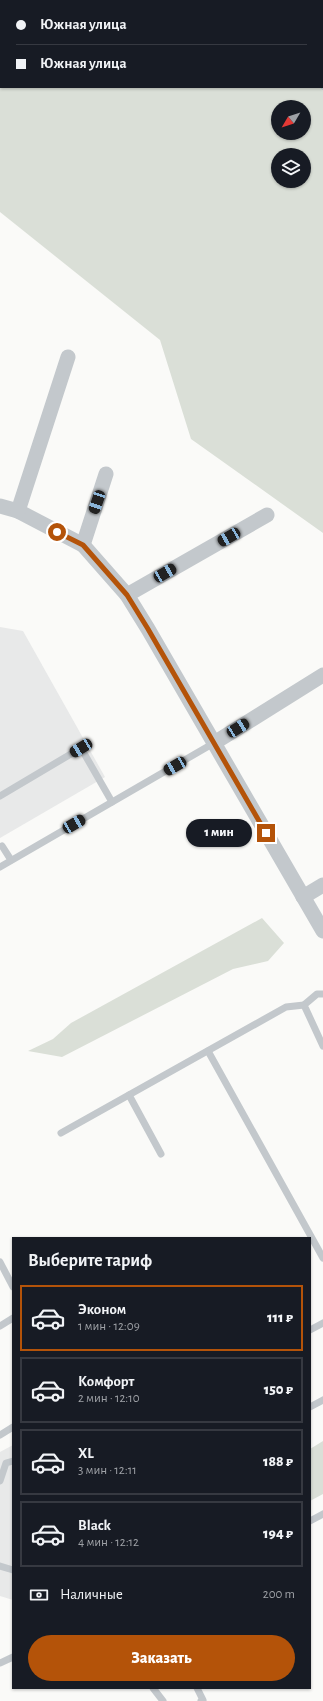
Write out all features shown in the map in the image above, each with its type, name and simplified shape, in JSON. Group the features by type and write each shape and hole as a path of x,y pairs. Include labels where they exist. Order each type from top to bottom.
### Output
{"street":[{"path":"18,511 68,357"},
{"path":"83,545 106,474"},
{"path":"0,506 18,511 83,545 127,595 323,931"},
{"path":"127,595 268,515"},
{"path":"214,743 323,675"},
{"path":"303,897 323,885"}],"lane":[{"path":"0,867 214,743"},
{"path":"0,796 81,748 112,802"},
{"path":"2,846 11,860"},
{"path":"61,1133 286,1007 304,1004 317,994 323,994"},
{"path":"304,1004 323,1046"},
{"path":"208,1051 323,1258"},
{"path":"129,1095 161,1154"},
{"path":"0,1262 12,1285"},
{"path":"0,1326 12,1319"},
{"path":"311,1329 323,1322"},
{"path":"311,1407 323,1400"},
{"path":"0,1435 12,1428"},
{"path":"0,1481 6,1464 12,1461"},
{"path":"311,1520 323,1514"},
{"path":"0,1566 12,1570"},
{"path":"0,1663 12,1657"},
{"path":"155,1689 163,1701"},
{"path":"198,1689 204,1700 202,1701"}],"shaded area":[{"path":"0,88 323,88 323,533 191,439 160,340 0,212"},
{"path":"0,627 23,631 105,777 0,838"},
{"path":"262,918 284,943 268,961 233,969 62,1057 28,1051 53,1039 71,1023"},
{"path":"323,1441 323,1494 311,1500 311,1448"},
{"path":"12,1446 12,1600 0,1596 0,1452"}],"route":[{"path":"57,532 83,545 127,595 266,833"}]}
